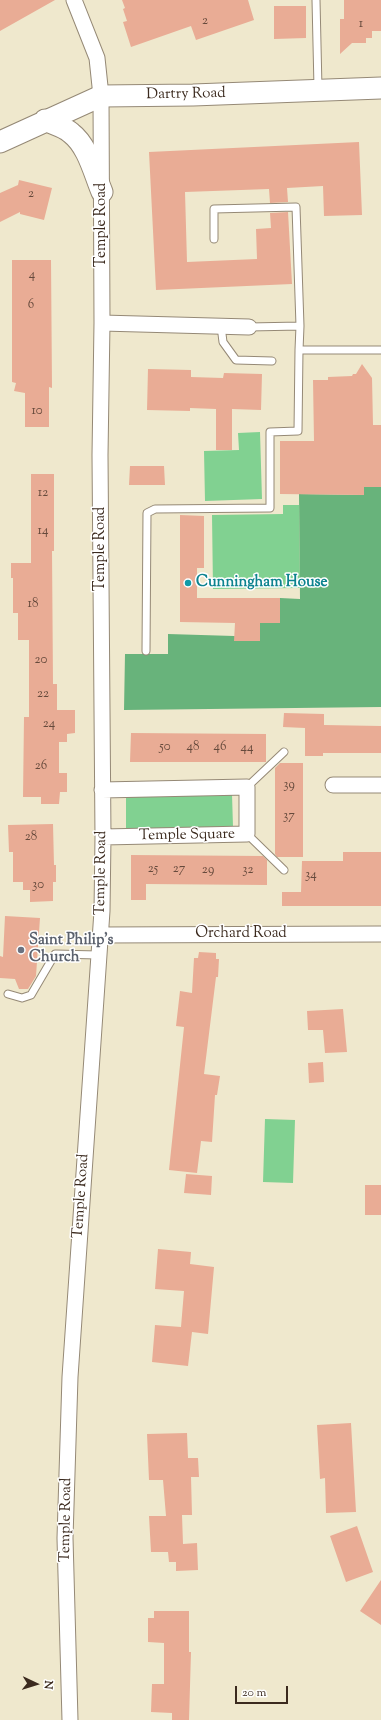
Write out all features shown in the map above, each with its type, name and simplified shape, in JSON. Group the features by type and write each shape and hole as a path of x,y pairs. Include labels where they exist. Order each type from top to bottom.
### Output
{"main road":[{"name":"Dartry Road","path":"0,142 45,120 101,96 192,95 381,88"},
{"path":"45,120 71,132 77,139 84,148 102,192"}],"street":[{"name":"Temple Road","path":"70,1720 65,1538 70,1377 100,935 103,837 100,455 102,323 101,96 97,58 74,0"},
{"path":"102,323 248,327"},
{"path":"334,785 381,785"},
{"path":"102,790 247,787"},
{"name":"Temple Square","path":"103,837 247,834 247,787"},
{"name":"Orchard Road","path":"100,935 381,934"}],"lane":[{"path":"316,0 318,91"},
{"path":"146,651 147,513 156,509 270,508 270,432 298,431 300,326 296,206 214,209 214,239"},
{"path":"220,326 223,342 236,360 272,361"},
{"path":"248,327 300,326"},
{"path":"299,350 381,350"},
{"path":"247,787 284,752"},
{"path":"247,834 284,870"},
{"path":"8,994 22,998 31,995 56,954 98,955"}],"green space":[{"path":"260,432 262,499 205,501 204,451 239,450 238,433"},
{"path":"364,487 381,487 381,707 124,710 125,654 168,654 168,634 234,636 260,641 260,623 280,623 280,598 300,599 299,494 364,495"},
{"path":"283,505 299,505 300,588 213,589 212,515 283,514"},
{"path":"232,794 233,827 126,829 126,796"},
{"path":"265,1119 295,1120 293,1183 263,1182"}],"building":[{"path":"0,0 55,0 0,31"},
{"path":"122,0 248,0 254,20 196,40 191,26 131,47 123,22 127,21"},
{"path":"344,0 381,0 381,31 372,31 372,38 366,38 366,43 352,43 340,54 340,19 344,19"},
{"path":"274,6 306,6 306,38 274,39"},
{"path":"359,142 362,215 324,216 323,186 287,188 288,202 270,203 269,189 185,192 187,262 257,259 256,229 271,228 270,213 288,212 292,284 156,290 149,152"},
{"path":"19,180 52,188 44,220 20,214 20,212 0,222 0,193 18,185"},
{"path":"12,260 51,260 52,388 49,387 49,427 25,427 25,393 14,391 16,383 12,382"},
{"path":"362,364 372,378 373,425 381,425 381,487 364,487 364,495 280,494 280,441 314,441 313,380 328,380 328,377 352,376 353,374 356,374"},
{"path":"148,369 191,370 191,377 223,378 224,373 262,374 261,410 232,409 232,450 216,450 216,409 190,408 190,411 147,410"},
{"path":"130,466 164,466 165,485 129,485"},
{"path":"31,474 54,474 54,551 52,551 53,684 57,684 57,710 75,710 75,733 67,734 67,742 59,742 59,773 67,773 67,792 60,792 59,804 41,804 41,797 23,797 24,717 29,717 29,640 18,640 18,613 13,613 13,578 11,578 11,563 31,563"},
{"name":"Cunningham House","path":"180,515 204,516 204,568 197,568 197,598 280,598 280,623 260,623 260,641 234,641 235,623 180,622"},
{"path":"284,713 324,714 324,725 381,726 381,753 323,753 323,756 305,756 305,728 283,727"},
{"path":"131,733 266,734 266,762 130,762"},
{"path":"280,763 303,763 303,857 277,857 275,854 275,768"},
{"path":"53,824 56,882 53,882 53,901 30,902 30,890 23,890 23,882 13,882 13,852 9,852 8,825"},
{"path":"343,852 381,852 381,906 282,906 282,892 301,892 302,861 343,861"},
{"path":"131,855 263,856 267,860 267,885 146,884 146,900 131,900"},
{"name":"Saint Philip's Church","path":"5,916 40,918 36,976 28,989 19,989 15,979 0,978 0,956 3,957"},
{"path":"199,952 216,953 216,959 219,959 218,977 216,977 204,1074 220,1076 217,1095 215,1095 212,1142 201,1141 197,1173 169,1170 184,1027 176,1026 180,991 192,993 194,958 198,958"},
{"path":"343,1009 347,1052 325,1053 323,1030 308,1030 307,1011"},
{"path":"323,1062 324,1082 309,1083 308,1063"},
{"path":"186,1174 212,1176 211,1195 184,1193"},
{"path":"365,1185 381,1185 381,1215 365,1215"},
{"path":"158,1249 191,1252 190,1264 214,1267 208,1334 192,1332 188,1366 152,1362 155,1325 181,1327 184,1291 155,1289"},
{"path":"351,1423 356,1512 326,1513 325,1478 320,1479 317,1425"},
{"path":"187,1433 188,1458 198,1458 199,1477 191,1477 192,1515 182,1515 183,1544 197,1543 198,1570 176,1571 176,1562 169,1562 168,1552 151,1552 149,1516 166,1516 163,1480 149,1480 147,1434"},
{"path":"357,1526 373,1572 346,1582 330,1536"},
{"path":"381,1580 381,1625 360,1611"},
{"path":"154,1611 189,1611 189,1652 191,1652 189,1720 172,1720 172,1713 151,1712 152,1684 164,1684 164,1643 148,1642 148,1618 154,1618"}],"place":[{"name":"Cunningham House","path":"188,583"},
{"name":"Saint Philip's Church","path":"21,950"}]}
